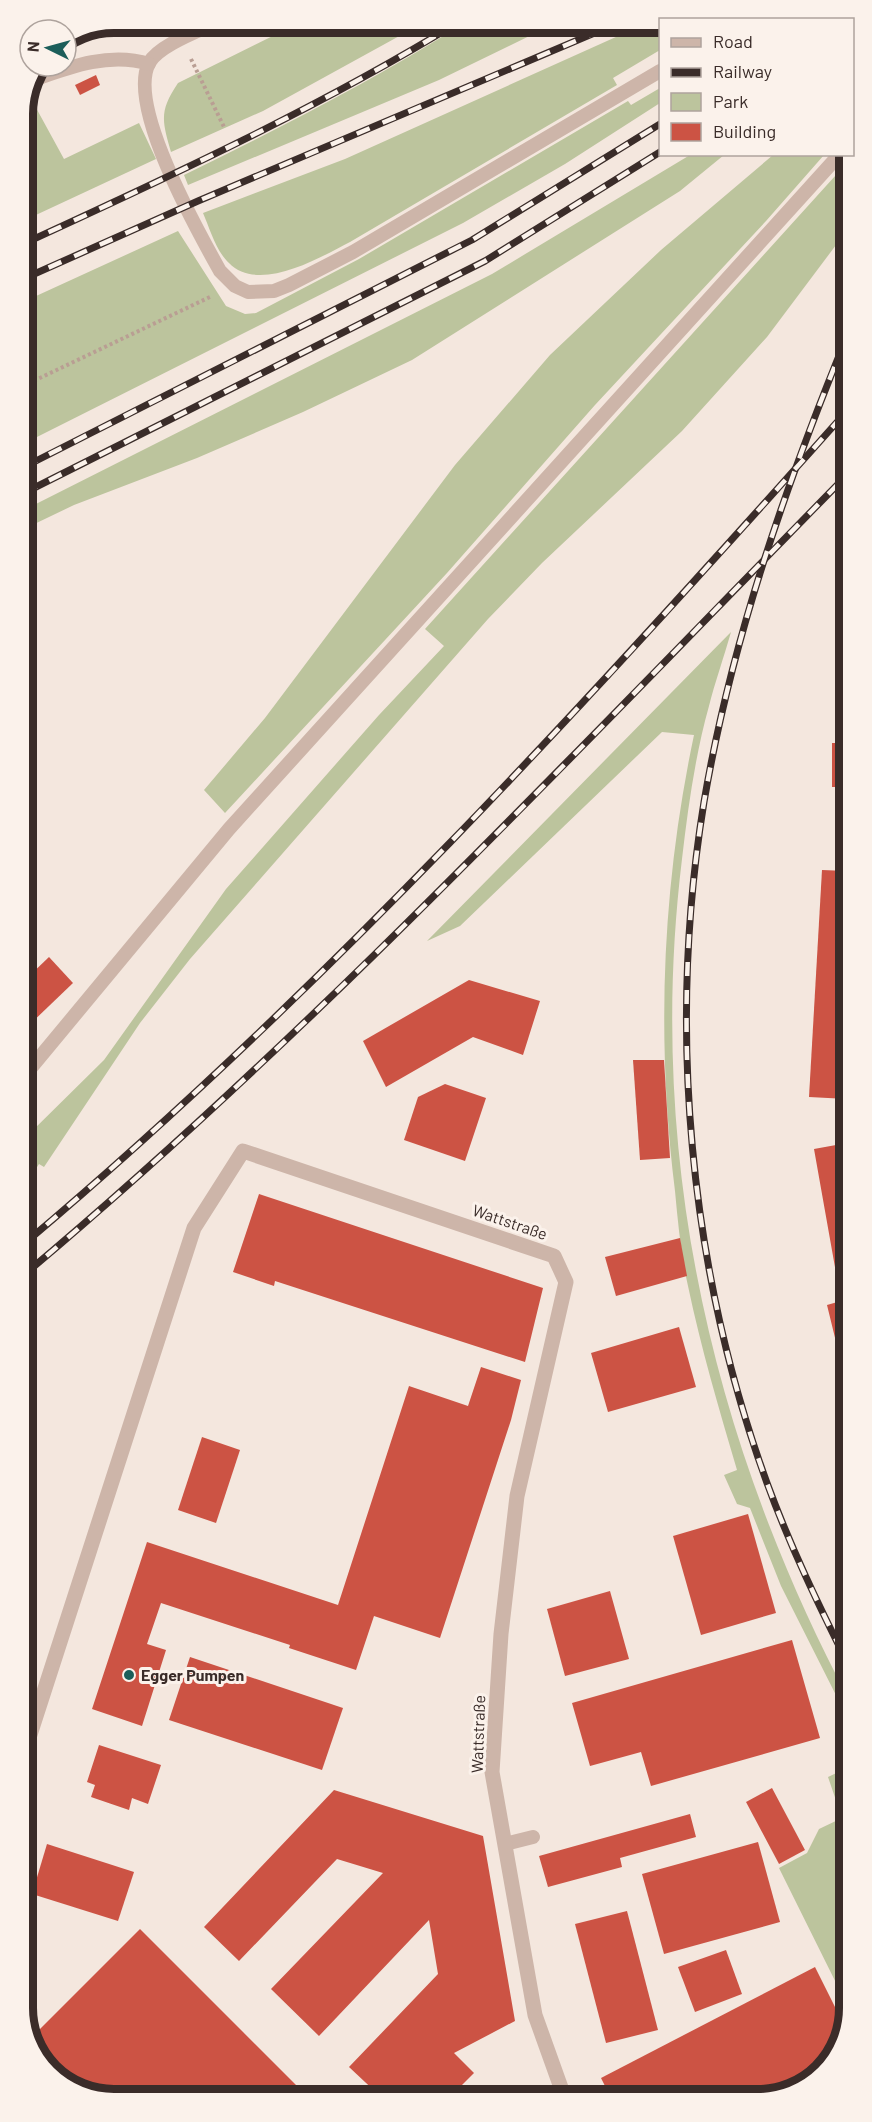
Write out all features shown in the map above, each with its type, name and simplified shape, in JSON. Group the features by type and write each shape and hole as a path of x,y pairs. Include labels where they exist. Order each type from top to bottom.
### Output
{"street":[{"name":"Wattstraße","path":"33,1725 194,1228 243,1150 554,1256 566,1282 518,1496 501,1634 492,1772 535,2015 561,2089"}],"lane":[{"path":"195,33 158,52 149,64 144,94 151,126 220,271 235,286 259,293 289,285 353,252 659,72"},
{"path":"41,77 105,58 131,58 149,64"},
{"path":"33,1065 229,829 838,156"},
{"path":"505,1844 533,1837"}],"path":[{"path":"182,40 224,127"},
{"path":"33,381 174,312 235,286"}],"green space":[{"path":"279,33 405,33 263,111 171,152 164,116 168,101 178,83"},
{"path":"447,33 535,33 439,80 188,185 184,175 326,103"},
{"path":"625,33 659,33 659,51 613,78 617,85 350,242 307,263 273,274 256,275 242,272 224,258 203,213 345,159"},
{"path":"659,89 659,104 565,164 463,223 33,439 33,297 178,231 226,306 245,314 256,313 359,259 628,101 631,105"},
{"path":"34,104 64,159 139,123 156,159 33,216"},
{"path":"688,156 723,156 680,191 412,360 303,412 197,458 74,505 33,525 33,505 492,274"},
{"path":"772,156 823,156 595,405 447,573 225,813 204,790 265,718 455,465 550,355 661,250"},
{"path":"839,172 839,241 767,337 682,431 542,563 488,619 190,959 140,1023 44,1167 39,1164 33,1173 33,1130 104,1060 226,889 379,715 444,646 425,629"},
{"path":"731,632 711,697 700,744 689,801 682,859 673,969 674,1078 683,1186 700,1292 726,1397 760,1500 801,1601 839,1679 839,1701 781,1586 750,1508 737,1504 724,1475 737,1470 704,1355 683,1263 665,1076 665,962 675,848 694,735 662,732 460,926 427,941"},
{"path":"839,1772 839,1809 828,1777"},
{"path":"839,1819 839,1989 779,1868 807,1853 819,1829"}],"building":[{"path":"96,75 100,85 80,95 75,85"},
{"path":"832,743 839,743 839,787 832,787"},
{"path":"822,870 839,871 839,1099 809,1097"},
{"path":"49,957 73,983 33,1021 33,972"},
{"path":"469,980 540,1001 523,1055 473,1037 386,1087 363,1041"},
{"path":"633,1060 664,1060 670,1158 640,1160"},
{"path":"445,1084 486,1098 465,1161 404,1140 418,1097"},
{"path":"839,1144 839,1290 814,1149"},
{"path":"259,1194 543,1288 525,1362 275,1281 274,1286 233,1272"},
{"path":"680,1238 687,1276 616,1296 605,1257"},
{"path":"839,1302 839,1354 827,1305"},
{"path":"679,1327 696,1387 608,1412 591,1353"},
{"path":"481,1367 521,1380 511,1420 440,1638 374,1616 356,1670 289,1648 290,1645 161,1603 147,1644 166,1650 142,1726 92,1709 147,1542 338,1605 409,1386 468,1406"},
{"path":"202,1437 240,1450 216,1523 178,1510"},
{"path":"748,1514 776,1613 701,1635 673,1536"},
{"path":"610,1591 629,1659 565,1676 547,1609"},
{"path":"792,1640 820,1738 651,1786 641,1752 590,1766 572,1703"},
{"path":"190,1657 343,1708 322,1770 169,1720"},
{"path":"99,1745 161,1765 148,1804 132,1798 129,1810 91,1797 95,1785 87,1782"},
{"path":"772,1788 805,1850 779,1864 746,1802"},
{"path":"334,1790 483,1836 515,2021 454,2053 474,2073 458,2089 372,2089 349,2067 438,1974 429,1920 319,2036 271,1989 383,1873 337,1859 239,1961 204,1927"},
{"path":"690,1814 696,1837 620,1858 622,1867 548,1887 539,1856"},
{"path":"758,1842 780,1922 664,1954 642,1874"},
{"path":"47,1844 134,1872 118,1921 33,1894"},
{"path":"627,1911 658,2030 606,2043 575,1924"},
{"path":"140,1929 300,2089 108,2089 93,2086 73,2078 57,2065 41,2044 37,2032"},
{"path":"726,1950 742,1994 695,2012 678,1967"},
{"path":"815,1967 838,2014 831,2044 819,2062 799,2078 784,2085 758,2089 606,2089 601,2078"}],"railway":[{"path":"33,239 243,140 351,84 440,33"},
{"path":"33,275 198,201 594,33"},
{"path":"33,462 472,240 659,125"},
{"path":"33,488 485,261 659,153"},
{"path":"839,356 781,510 744,626 729,684 704,802 693,887 687,974 687,1060 692,1147 703,1233 719,1318 740,1402 767,1483 785,1530 839,1645"},
{"path":"33,1236 243,1048 450,842 551,737 839,420"},
{"path":"33,1267 133,1181 343,986 546,783 839,483"}],"place":[{"name":"Egger Pumpen","path":"129,1675"}]}
